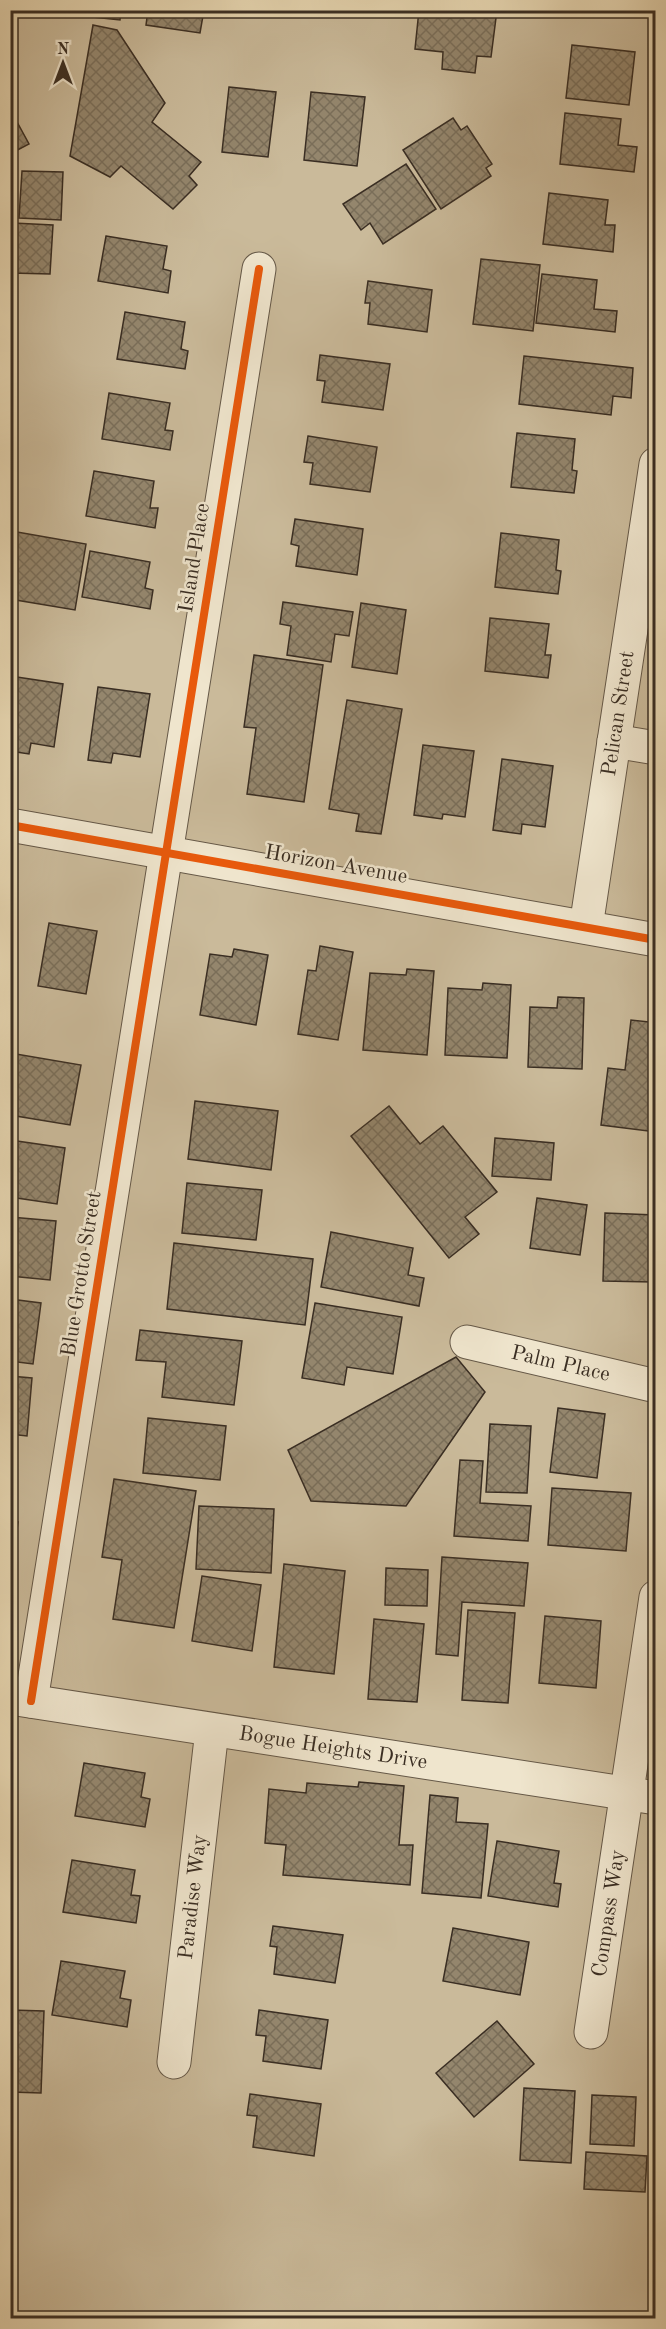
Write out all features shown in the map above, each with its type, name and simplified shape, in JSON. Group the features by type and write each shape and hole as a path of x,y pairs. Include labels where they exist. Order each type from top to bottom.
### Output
{"street":[{"name":"Island Place","path":"168,853 258,269"},
{"name":"Pelican Street","path":"585,927 656,464"},
{"path":"614,741 656,748"},
{"name":"Horizon Avenue","path":"10,825 656,940"},
{"name":"Blue Grotto Street","path":"21,1700 168,853"},
{"name":"Palm Place","path":"467,1342 656,1386"},
{"name":"Compass Way","path":"591,2032 642,1796 656,1597"},
{"name":"Bogue Heights Drive","path":"21,1700 642,1796"},
{"name":"Paradise Way","path":"174,2062 212,1730"}],"shaded area":[{"path":"11,11 655,11 655,2318 11,2318"}],"building":[{"path":"66,10 121,10 120,20 65,14"},
{"path":"148,10 204,10 200,33 146,25"},
{"path":"419,10 497,10 491,57 477,56 475,73 442,69 443,52 415,49"},
{"path":"93,25 117,30 165,103 152,122 201,162 189,176 197,185 173,209 121,166 110,177 70,156"},
{"path":"572,45 635,52 629,105 566,98"},
{"path":"229,87 276,92 268,157 222,152"},
{"path":"311,92 365,97 357,166 304,160"},
{"path":"10,109 29,144 10,154"},
{"path":"565,113 621,119 618,145 637,147 634,172 560,164"},
{"path":"453,118 461,130 467,126 492,164 486,168 491,176 441,209 403,150"},
{"path":"406,164 436,209 383,244 370,223 361,230 343,204"},
{"path":"22,171 63,172 61,220 19,218"},
{"path":"549,193 608,200 605,225 615,225 613,252 543,244"},
{"path":"13,223 53,225 50,274 11,273"},
{"path":"106,236 167,246 163,269 171,271 168,293 98,281"},
{"path":"481,259 540,265 533,331 473,324"},
{"path":"542,274 597,280 594,309 617,311 615,332 536,323"},
{"path":"368,281 432,290 427,332 368,324 370,303 365,303"},
{"path":"125,312 185,322 181,349 188,351 185,369 117,359"},
{"path":"320,355 390,364 383,410 322,402 325,381 317,380"},
{"path":"524,356 633,368 631,398 613,396 611,415 519,404"},
{"path":"109,393 170,403 165,430 173,431 170,450 102,439"},
{"path":"517,433 575,439 572,470 577,471 574,493 511,487"},
{"path":"308,436 377,447 370,492 310,484 313,463 304,462"},
{"path":"94,471 154,481 150,508 158,508 155,528 86,516"},
{"path":"295,519 363,529 357,575 296,566 299,546 291,544"},
{"path":"17,532 86,544 75,610 10,599 10,571"},
{"path":"501,533 559,540 556,570 561,571 558,594 495,587"},
{"path":"90,551 150,562 145,588 153,590 150,609 82,597"},
{"path":"283,602 353,612 349,636 335,634 331,662 287,655 291,626 280,624"},
{"path":"361,603 406,610 397,674 352,667"},
{"path":"490,618 549,624 545,655 551,655 548,678 485,671"},
{"path":"254,655 323,665 304,802 247,794 256,728 244,727"},
{"path":"10,676 63,684 54,747 31,743 29,754 10,751"},
{"path":"98,687 150,694 140,757 113,753 111,763 88,760"},
{"path":"347,700 402,709 381,834 356,831 359,814 329,809"},
{"path":"423,745 474,751 465,817 443,814 442,819 414,815"},
{"path":"502,759 553,766 545,827 522,824 521,834 493,830"},
{"path":"49,923 97,931 86,994 38,986"},
{"path":"320,946 353,952 338,1040 298,1034 308,970 316,971"},
{"path":"234,949 268,955 256,1025 200,1015 210,954 232,957"},
{"path":"407,969 434,971 427,1055 363,1050 370,973 406,975"},
{"path":"483,983 511,985 507,1058 445,1055 448,988 482,990"},
{"path":"558,997 584,998 582,1069 528,1067 530,1007 557,1008"},
{"path":"651,1002 656,1002 656,1132 601,1125 608,1068 625,1070 631,1020 649,1022"},
{"path":"10,1053 81,1065 70,1125 10,1115"},
{"path":"195,1101 278,1111 271,1170 188,1159"},
{"path":"389,1106 420,1144 443,1126 497,1192 465,1217 479,1234 449,1258 351,1136"},
{"path":"495,1138 554,1143 551,1180 492,1176"},
{"path":"10,1140 65,1148 57,1204 10,1197"},
{"path":"187,1183 262,1190 256,1240 182,1233"},
{"path":"537,1198 587,1205 580,1255 530,1248"},
{"path":"605,1213 655,1215 653,1282 603,1281"},
{"path":"10,1217 56,1221 50,1280 10,1276"},
{"path":"331,1232 413,1248 408,1275 424,1278 419,1306 321,1287"},
{"path":"174,1243 313,1259 305,1325 167,1309"},
{"path":"10,1299 41,1303 33,1364 10,1361"},
{"path":"315,1303 402,1317 393,1374 347,1367 344,1385 302,1378"},
{"path":"140,1330 242,1341 234,1405 162,1397 166,1362 136,1360"},
{"path":"456,1357 485,1392 406,1506 311,1501 288,1450"},
{"path":"10,1376 32,1378 27,1436 10,1434"},
{"path":"558,1408 605,1414 597,1478 550,1472"},
{"path":"148,1418 226,1426 220,1480 143,1473"},
{"path":"490,1424 531,1426 527,1493 486,1492"},
{"path":"460,1460 483,1461 480,1503 531,1506 528,1541 454,1536"},
{"path":"114,1479 196,1491 174,1628 113,1619 122,1560 102,1557"},
{"path":"552,1488 631,1493 626,1551 548,1545"},
{"path":"199,1506 274,1509 271,1573 196,1569"},
{"path":"10,1522 18,1522 10,1581"},
{"path":"442,1557 528,1563 524,1606 462,1602 458,1656 436,1654"},
{"path":"284,1564 345,1571 334,1674 274,1667"},
{"path":"386,1568 428,1570 427,1606 385,1605"},
{"path":"202,1576 261,1585 252,1651 192,1641"},
{"path":"468,1610 515,1613 508,1703 462,1700"},
{"path":"545,1616 601,1621 596,1688 539,1683"},
{"path":"374,1619 424,1624 417,1702 368,1699"},
{"path":"84,1763 145,1773 141,1797 150,1799 145,1827 75,1816"},
{"path":"359,1782 404,1786 399,1845 413,1845 410,1885 283,1875 286,1845 265,1843 269,1789 306,1793 307,1783 358,1787"},
{"path":"430,1795 458,1798 456,1822 488,1824 481,1898 422,1893"},
{"path":"497,1841 559,1851 554,1883 561,1884 558,1907 488,1896"},
{"path":"72,1860 135,1870 131,1895 140,1896 136,1923 63,1912"},
{"path":"273,1926 343,1935 335,1983 274,1974 277,1947 270,1946"},
{"path":"453,1928 529,1942 520,1995 443,1981"},
{"path":"61,1961 125,1971 120,1998 131,2000 127,2027 52,2015"},
{"path":"10,2010 44,2011 41,2093 10,2092"},
{"path":"259,2010 328,2020 321,2069 263,2061 266,2036 256,2035"},
{"path":"497,2021 534,2064 474,2117 436,2073"},
{"path":"524,2088 575,2091 571,2163 520,2160"},
{"path":"250,2094 321,2104 314,2156 253,2147 257,2116 247,2115"},
{"path":"592,2095 636,2097 634,2146 590,2144"},
{"path":"586,2152 647,2156 645,2192 584,2189"}],"cycle path":[{"path":"31,1701 259,269"},
{"path":"10,825 656,940"}]}
